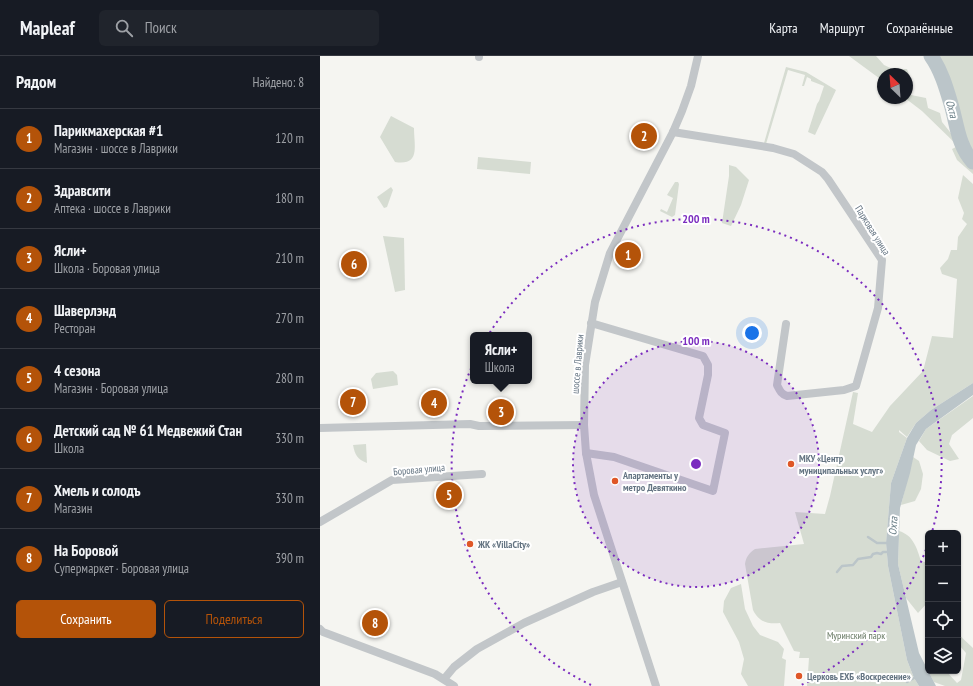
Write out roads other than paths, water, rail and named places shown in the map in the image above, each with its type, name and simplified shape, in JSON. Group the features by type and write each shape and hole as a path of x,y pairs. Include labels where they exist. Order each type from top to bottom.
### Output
{"street":[{"name":"шоссе в Лаврики","path":"656,686 594,495 586,453 584,425 585,365 594,302 610,253 673,132 691,86 698,56"},
{"name":"Парковая улица","path":"673,132 773,148 794,154 822,172 828,179 882,260 878,308 856,386 844,390 788,396 783,394 778,385 786,324"},
{"path":"586,453 614,457 713,491 725,433 703,425 699,418 708,375 708,365 703,356 591,323"},
{"path":"320,428 470,424 479,426 584,425"},
{"name":"Боровая улица","path":"320,522 392,480 482,474"},
{"path":"444,679 454,667 477,649 524,623 593,592 622,582"},
{"path":"320,629 365,648 435,674 454,686"}],"water":[{"path":"973,383 973,395 926,429 916,445 900,508 898,564 919,653 925,665 925,674 930,674 936,686 919,686 907,660 888,566 886,543 891,483 907,438 916,423 931,410"}],"waterway":[{"name":"Охта","path":"931,56 938,67 945,85 961,142 968,156 973,162"},
{"path":"868,537 877,543 886,543"},
{"path":"837,572 842,566 853,565 858,559 871,557 873,554 877,553 881,554 883,552 887,552"},
{"path":"907,682 914,678"}],"place":[{"name":"Здравсити","path":"644,136"},
{"name":"Парикмахерская #1","path":"628,255"},
{"name":"Детский сад № 61 Медвежий Стан","path":"354,264"},
{"name":"Хмель и солодъ","path":"353,402"},
{"name":"Шаверлэнд","path":"434,403"},
{"name":"Ясли+","path":"501,412"},
{"name":"МКУ «Центр муниципальных услуг»","path":"791,464"},
{"name":"Апартаменты у метро Девяткино","path":"615,481"},
{"name":"4 сезона","path":"449,495"},
{"name":"ЖК «VillaCity»","path":"470,544"},
{"name":"На Боровой","path":"375,623"},
{"name":"Церковь ЕХБ «Воскресение»","path":"799,676"}],"park label":[{"name":"Муринский парк","path":"856,635"}]}
